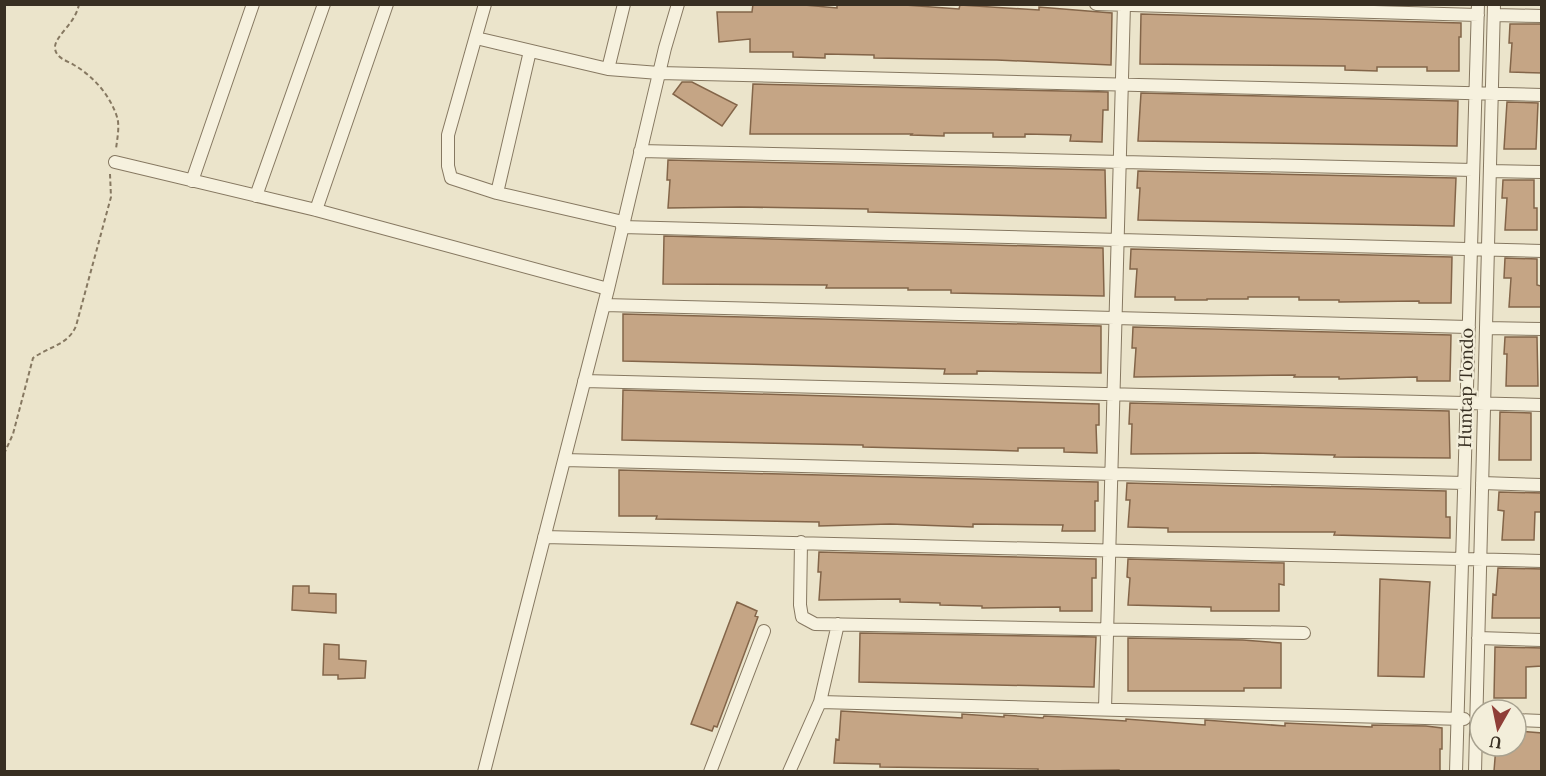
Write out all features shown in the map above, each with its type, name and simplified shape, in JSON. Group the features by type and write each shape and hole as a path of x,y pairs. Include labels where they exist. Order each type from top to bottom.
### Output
{"street":[{"path":"192,181 253,4"},
{"path":"256,196 324,4"},
{"path":"316,210 387,4"},
{"path":"486,4 448,135 448,166 451,178 497,193 622,224 1542,251"},
{"path":"608,69 624,4"},
{"path":"484,771 604,305 659,73 678,4"},
{"path":"1096,4 1478,10 1456,771"},
{"path":"1106,709 1124,5"},
{"path":"1494,10 1542,16"},
{"name":"Huntap Tondo","path":"1478,698 1494,10"},
{"path":"476,38 608,69 659,73 1542,95"},
{"path":"497,193 530,51"},
{"path":"640,151 1473,170"},
{"path":"115,162 316,210 608,289"},
{"path":"1490,171 1542,172"},
{"path":"604,305 1469,327"},
{"path":"1486,327 1542,329"},
{"path":"584,381 1542,405"},
{"path":"564,460 1464,483"},
{"path":"1482,483 1542,484"},
{"path":"544,537 1542,561"},
{"path":"801,542 800,605 802,617 815,624 1304,633"},
{"path":"789,771 820,702 838,624"},
{"path":"710,771 764,631"},
{"path":"1478,638 1542,640"},
{"path":"820,702 1468,718"}],"path":[{"path":"4,454 13,434 33,358 71,336 76,326 111,197 110,174 115,162 118,119 102,89 93,79 58,56 55,50 56,41 77,15 79,4"}],"building":[{"path":"753,4 793,4 837,8 837,4 891,4 959,9 960,5 1039,10 1039,7 1112,13 1111,65 874,58 874,55 825,54 825,58 793,57 793,52 750,52 750,39 719,42 717,12 752,12"},
{"path":"1141,14 1461,23 1459,71 1427,71 1427,67 1377,67 1377,71 1345,70 1345,66 1140,64"},
{"path":"1510,24 1541,24 1542,73 1510,72 1512,43 1509,43"},
{"path":"682,82 692,82 737,105 722,126 673,94"},
{"path":"753,84 1108,92 1108,110 1103,110 1102,142 1070,141 1071,135 1025,134 1025,137 993,137 993,133 944,133 944,136 750,134"},
{"path":"1141,93 1458,101 1457,146 1138,141"},
{"path":"1507,102 1538,103 1536,149 1504,149"},
{"path":"668,160 1105,170 1106,218 868,212 868,209 668,208 670,180 667,180"},
{"path":"1138,171 1456,178 1454,226 1138,220 1140,188 1137,188"},
{"path":"1503,180 1534,180 1537,230 1505,230 1507,198 1502,198"},
{"path":"664,236 1103,248 1104,296 951,293 951,290 908,290 908,288 826,288 827,285 663,284"},
{"path":"1131,249 1452,257 1451,303 1339,302 1339,300 1299,300 1299,297 1175,300 1175,297 1135,297 1137,269 1130,269"},
{"path":"1505,258 1537,259 1537,285 1541,286 1541,307 1509,307 1511,278 1504,278"},
{"path":"623,314 1101,326 1101,373 977,371 977,374 944,374 945,369 623,361"},
{"path":"1133,327 1451,335 1450,381 1417,381 1417,377 1339,379 1339,377 1294,377 1295,375 1134,377 1136,348 1132,348"},
{"path":"1505,337 1537,337 1538,386 1506,386"},
{"path":"623,390 1099,404 1099,425 1096,425 1097,453 1064,452 1064,448 1018,448 1018,451 622,440"},
{"path":"1130,403 1449,411 1450,458 1334,457 1335,455 1254,453 1131,454"},
{"path":"1500,412 1531,413 1531,460 1499,460"},
{"path":"619,470 1098,482 1098,501 1095,501 1095,531 1062,531 1063,525 819,526 819,522 656,519 657,516 619,516"},
{"path":"1127,483 1446,491 1446,517 1450,517 1450,538 1334,535 1335,532 1168,532 1168,528 1128,527 1130,500 1126,500"},
{"path":"1499,492 1542,493 1542,512 1535,512 1534,540 1502,540 1504,511 1498,510"},
{"path":"819,552 1096,559 1096,578 1092,578 1092,611 1060,611 1060,607 982,608 982,606 900,602 900,599 819,600 821,572 818,572"},
{"path":"1128,559 1284,563 1284,585 1279,584 1279,611 1211,611 1211,607 1128,605 1130,578 1127,577"},
{"path":"1498,568 1542,569 1542,618 1492,618 1493,594 1496,595"},
{"path":"1380,579 1430,582 1424,677 1378,676"},
{"path":"293,586 309,586 309,593 336,594 336,613 292,610"},
{"path":"737,602 757,611 755,616 758,617 717,727 714,726 712,731 691,724"},
{"path":"860,633 1096,637 1094,687 859,682"},
{"path":"1128,638 1281,643 1281,688 1244,688 1244,691 1128,691"},
{"path":"324,644 339,645 339,659 366,661 365,678 338,679 338,675 323,675"},
{"path":"1495,647 1542,648 1542,666 1526,667 1526,698 1494,698"},
{"path":"841,711 962,718 962,714 1126,721 1126,719 1205,725 1205,720 1285,726 1285,723 1372,727 1372,725 1426,726 1442,728 1442,749 1440,749 1440,771 1038,771 1038,769 880,767 880,764 834,763 836,739 839,740"},
{"path":"1528,732 1542,733 1542,771 1494,771 1495,758 1528,758"}]}
